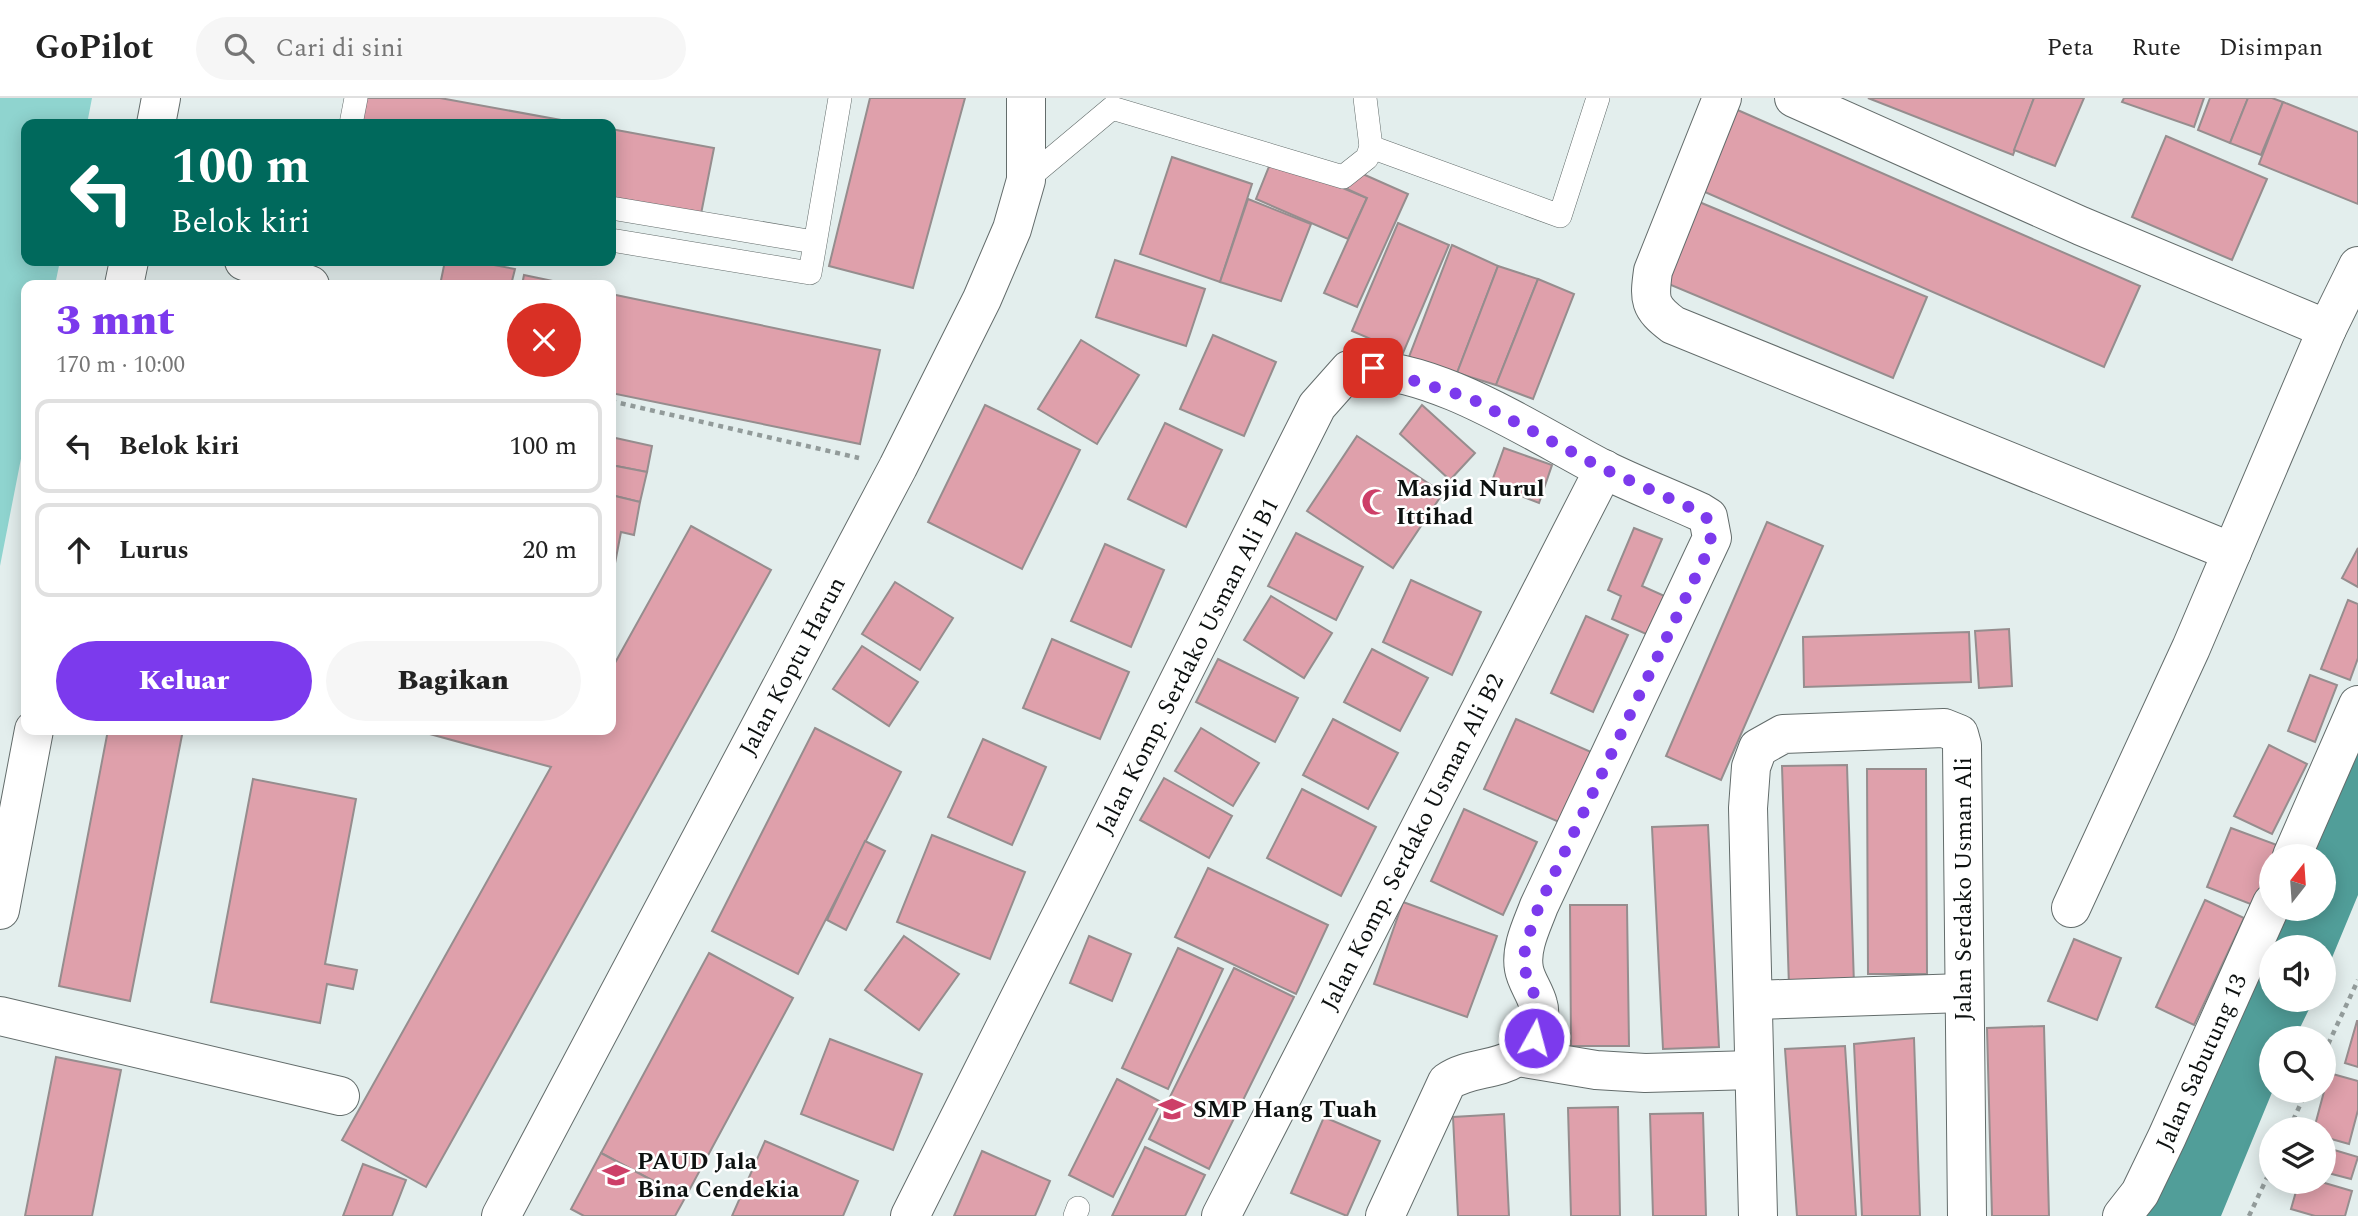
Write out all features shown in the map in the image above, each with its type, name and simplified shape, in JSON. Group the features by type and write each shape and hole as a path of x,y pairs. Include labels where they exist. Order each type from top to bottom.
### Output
{"street":[{"path":"157,119 161,98"},
{"name":"Jalan Koptu Harun","path":"501,1216 898,467 982,299 1012,229 1027,180 1026,98"},
{"path":"1722,98 1653,271 1651,300 1656,312 1673,325 2232,552"},
{"path":"1794,98 2081,226 2327,329"},
{"path":"267,266 299,280"},
{"path":"2071,908 2191,648 2327,329 2358,266"},
{"name":"Jalan Komp. Serdako Usman Ali B1","path":"910,1216 1317,406 1349,370 1373,368 1470,398 1604,469 1708,517 1712,538 1534,919 1525,946 1524,968 1539,1007 1534,1038 1518,1056"},
{"name":"Jalan Komp. Serdako Usman Ali B2","path":"1221,1216 1604,469"},
{"path":"2297,844 2358,705"},
{"name":"Jalan Serdako Usman Ali","path":"1758,1216 1748,808 1751,767 1758,748 1783,734 1944,729 1959,734 1962,746 1967,1216"},
{"path":"0,910 33,735"},
{"name":"Jalan Sabutung 13","path":"2122,1216 2140,1192 2167,1138 2264,921"},
{"path":"1754,1000 1963,993"},
{"path":"0,1016 340,1096"},
{"path":"1385,1216 1447,1082 1460,1072 1482,1069 1518,1056 1595,1070 1645,1073 1753,1070"}],"lane":[{"path":"352,119 356,98"},
{"path":"616,241 810,273 840,98"},
{"path":"1027,180 1112,108 1343,177 1367,158 1371,147 1365,98"},
{"path":"1371,147 1560,216 1598,98"},
{"path":"616,209 814,242"}],"path":[{"path":"616,402 898,467"},
{"path":"2336,1028 2358,980"},
{"path":"2249,1216 2259,1194"}],"shaded area":[{"path":"0,98 92,98 88,119 21,119 21,266 59,266 56,280 21,280 21,459 0,566"},
{"path":"2358,717 2358,895 2336,948 2336,935 2264,935 2271,921 2336,921 2336,844 2306,844"},
{"path":"2259,945 2259,1012 2308,1012 2301,1026 2259,1026 2259,1103 2268,1103 2262,1117 2259,1117 2259,1124 2221,1216 2129,1216"}],"building":[{"path":"360,98 440,98 556,119 356,119"},
{"path":"870,98 965,98 913,288 829,266"},
{"path":"1868,98 2034,98 2013,155"},
{"path":"2034,98 2084,98 2055,166 2014,150"},
{"path":"2124,98 2204,98 2194,127 2122,102"},
{"path":"2210,98 2248,98 2230,143 2198,130"},
{"path":"2248,98 2272,98 2283,102 2261,155 2230,143"},
{"path":"2283,102 2358,132 2358,204 2259,164"},
{"path":"1733,108 2140,286 2104,367 1698,189"},
{"path":"616,130 714,148 700,219 616,204"},
{"path":"2166,136 2267,179 2232,260 2132,217"},
{"path":"1172,157 1252,184 1220,282 1140,254"},
{"path":"1272,159 1367,198 1348,239 1256,199"},
{"path":"1356,171 1408,194 1357,307 1324,293 1367,198 1347,189"},
{"path":"1248,199 1311,224 1281,301 1220,282"},
{"path":"1692,199 1927,297 1893,378 1659,280"},
{"path":"1398,223 1449,245 1403,353 1352,331"},
{"path":"1452,245 1498,266 1457,373 1409,357"},
{"path":"1115,260 1205,289 1186,346 1096,317"},
{"path":"444,266 499,266 515,269 512,280 441,280"},
{"path":"1498,266 1538,279 1496,385 1457,373"},
{"path":"524,275 548,280 523,280"},
{"path":"1538,279 1574,294 1533,399 1496,385"},
{"path":"616,295 880,350 860,444 616,394"},
{"path":"1213,335 1276,362 1244,436 1180,409"},
{"path":"1081,340 1139,375 1097,444 1038,409"},
{"path":"985,405 1080,450 1022,569 928,522"},
{"path":"1422,405 1475,453 1450,480 1400,434"},
{"path":"1165,423 1222,450 1186,527 1128,499"},
{"name":"Masjid Nurul Ittihad","path":"1357,436 1443,493 1393,568 1307,511"},
{"path":"616,438 652,446 647,472 616,466"},
{"path":"1504,448 1552,465 1539,503 1491,484"},
{"path":"616,466 647,472 640,502 616,496"},
{"path":"616,496 640,502 634,535 621,532 616,558"},
{"path":"1767,522 1823,546 1721,780 1666,756"},
{"path":"691,526 771,570 426,1187 342,1140 551,767 433,735 616,735 616,661"},
{"path":"1634,528 1662,539 1642,586 1669,598 1653,637 1612,619 1621,596 1608,590"},
{"path":"1296,533 1363,567 1336,620 1268,586"},
{"path":"1105,544 1164,570 1131,647 1071,621"},
{"path":"2358,548 2358,587 2342,578"},
{"path":"1411,580 1481,612 1452,675 1383,642"},
{"path":"895,582 953,618 920,670 862,634"},
{"path":"1271,596 1332,633 1304,678 1244,640"},
{"path":"2348,600 2358,604 2358,658 2350,680 2321,669"},
{"path":"1586,616 1628,635 1593,712 1551,693"},
{"path":"2009,629 2012,686 1979,688 1975,631"},
{"path":"1969,632 1971,682 1804,687 1803,637"},
{"path":"1052,639 1129,672 1100,739 1023,708"},
{"path":"862,646 918,682 889,726 833,689"},
{"path":"1372,649 1428,678 1400,731 1344,702"},
{"path":"1218,659 1298,698 1275,742 1196,702"},
{"path":"2310,675 2337,685 2315,742 2288,731"},
{"path":"1333,719 1398,753 1368,809 1303,775"},
{"path":"1516,719 1591,752 1559,822 1484,789"},
{"path":"815,728 901,772 798,974 712,931"},
{"path":"1201,728 1259,763 1233,806 1175,771"},
{"path":"107,735 182,735 130,1001 59,986"},
{"path":"983,739 1046,767 1012,845 948,817"},
{"path":"2269,745 2307,764 2272,834 2234,816"},
{"path":"1847,765 1854,985 1789,987 1782,766"},
{"path":"1867,769 1926,769 1927,974 1868,974"},
{"path":"1164,778 1232,816 1209,858 1140,820"},
{"path":"253,779 356,799 325,964 357,970 353,989 327,984 320,1023 211,1002"},
{"path":"1302,789 1376,827 1341,896 1267,858"},
{"path":"1464,809 1537,842 1503,915 1431,881"},
{"path":"1708,825 1719,1047 1663,1049 1652,827"},
{"path":"2231,828 2274,844 2259,844 2259,890 2253,905 2207,887"},
{"path":"932,835 1025,872 990,959 897,922"},
{"path":"865,841 885,851 846,930 827,920"},
{"path":"1208,868 1328,925 1296,994 1175,937"},
{"path":"2205,900 2244,918 2194,1025 2156,1007"},
{"path":"1403,902 1497,936 1467,1017 1374,984"},
{"path":"1570,905 1627,905 1629,1046 1571,1046"},
{"path":"904,936 959,974 919,1030 865,990"},
{"path":"1089,936 1131,954 1112,1001 1070,983"},
{"path":"2074,939 2121,958 2097,1020 2048,1001"},
{"path":"1178,948 1223,969 1168,1089 1122,1068"},
{"path":"709,953 793,998 685,1198 601,1153"},
{"path":"1234,968 1294,997 1209,1169 1149,1139"},
{"path":"2358,1021 2358,1067 2345,1063"},
{"path":"2044,1026 2049,1216 1992,1216 1987,1028"},
{"path":"1914,1038 1920,1216 1862,1216 1854,1044"},
{"path":"830,1039 922,1074 893,1150 801,1114"},
{"path":"1845,1046 1856,1216 1797,1216 1785,1049"},
{"path":"56,1057 121,1070 92,1216 25,1216"},
{"path":"2336,1075 2358,1081 2358,1110 2349,1144 2336,1140 2336,1117 2317,1117 2321,1103 2336,1103"},
{"path":"1117,1079 1161,1102 1113,1197 1069,1175"},
{"path":"1618,1107 1620,1216 1571,1216 1568,1108"},
{"path":"1703,1113 1706,1216 1653,1216 1650,1114"},
{"path":"1504,1114 1509,1216 1458,1216 1453,1117"},
{"path":"1324,1117 1380,1141 1347,1216 1291,1193"},
{"path":"765,1141 858,1181 843,1216 732,1216"},
{"path":"1145,1147 1205,1175 1185,1216 1112,1216"},
{"path":"982,1151 1050,1181 1035,1216 954,1216"},
{"path":"2336,1151 2358,1157 2351,1179 2336,1175"},
{"name":"PAUD Jala Bina Cendekia","path":"601,1153 685,1198 675,1216 584,1216 571,1209"},
{"path":"363,1164 406,1180 392,1216 343,1216"},
{"path":"2336,1186 2352,1191 2345,1216 2315,1216 2291,1209 2295,1194 2336,1194"}],"place":[{"name":"Masjid Nurul Ittihad","path":"1375,502"},
{"name":"SMP Hang Tuah","path":"1172,1109"},
{"name":"PAUD Jala Bina Cendekia","path":"616,1175"}],"route":[{"path":"1373,368 1470,398 1604,469 1700,512 1708,517 1711,527 1712,538 1707,553 1539,906 1525,946 1524,968 1539,1007 1534,1038"}]}
